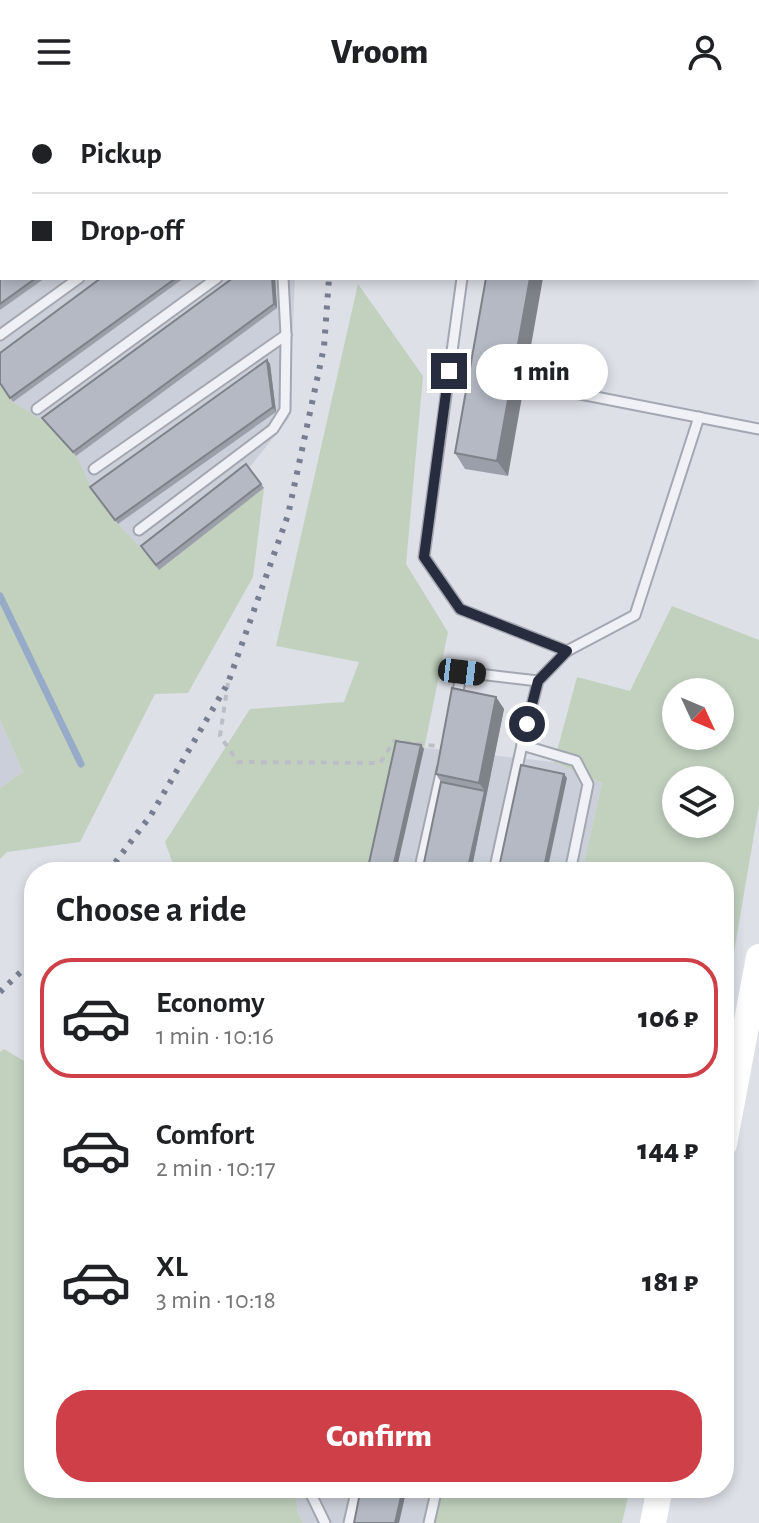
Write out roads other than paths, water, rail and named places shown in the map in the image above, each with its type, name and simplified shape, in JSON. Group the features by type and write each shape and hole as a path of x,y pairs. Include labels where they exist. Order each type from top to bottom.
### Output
{"street":[{"path":"734,1091 759,957"},
{"path":"653,1523 658,1498"}],"lane":[{"path":"0,335 76,280"},
{"path":"37,409 214,280"},
{"path":"139,530 273,429 285,410 283,280"},
{"path":"462,280 424,557 460,609 567,651"},
{"path":"94,469 286,335"},
{"path":"565,391 759,429"},
{"path":"496,862 538,681 567,651 635,615 699,417"},
{"path":"452,717 462,672 538,681"},
{"path":"522,745 576,761 588,784 572,862"},
{"path":"422,862 446,747"},
{"path":"313,1498 325,1523"},
{"path":"349,1523 355,1498"},
{"path":"429,1523 435,1498"}],"waterway":[{"path":"0,596 81,764"}],"railway":[{"path":"116,862 151,815 228,683 288,515 324,347 329,280"},
{"path":"0,992 24,969"}]}
